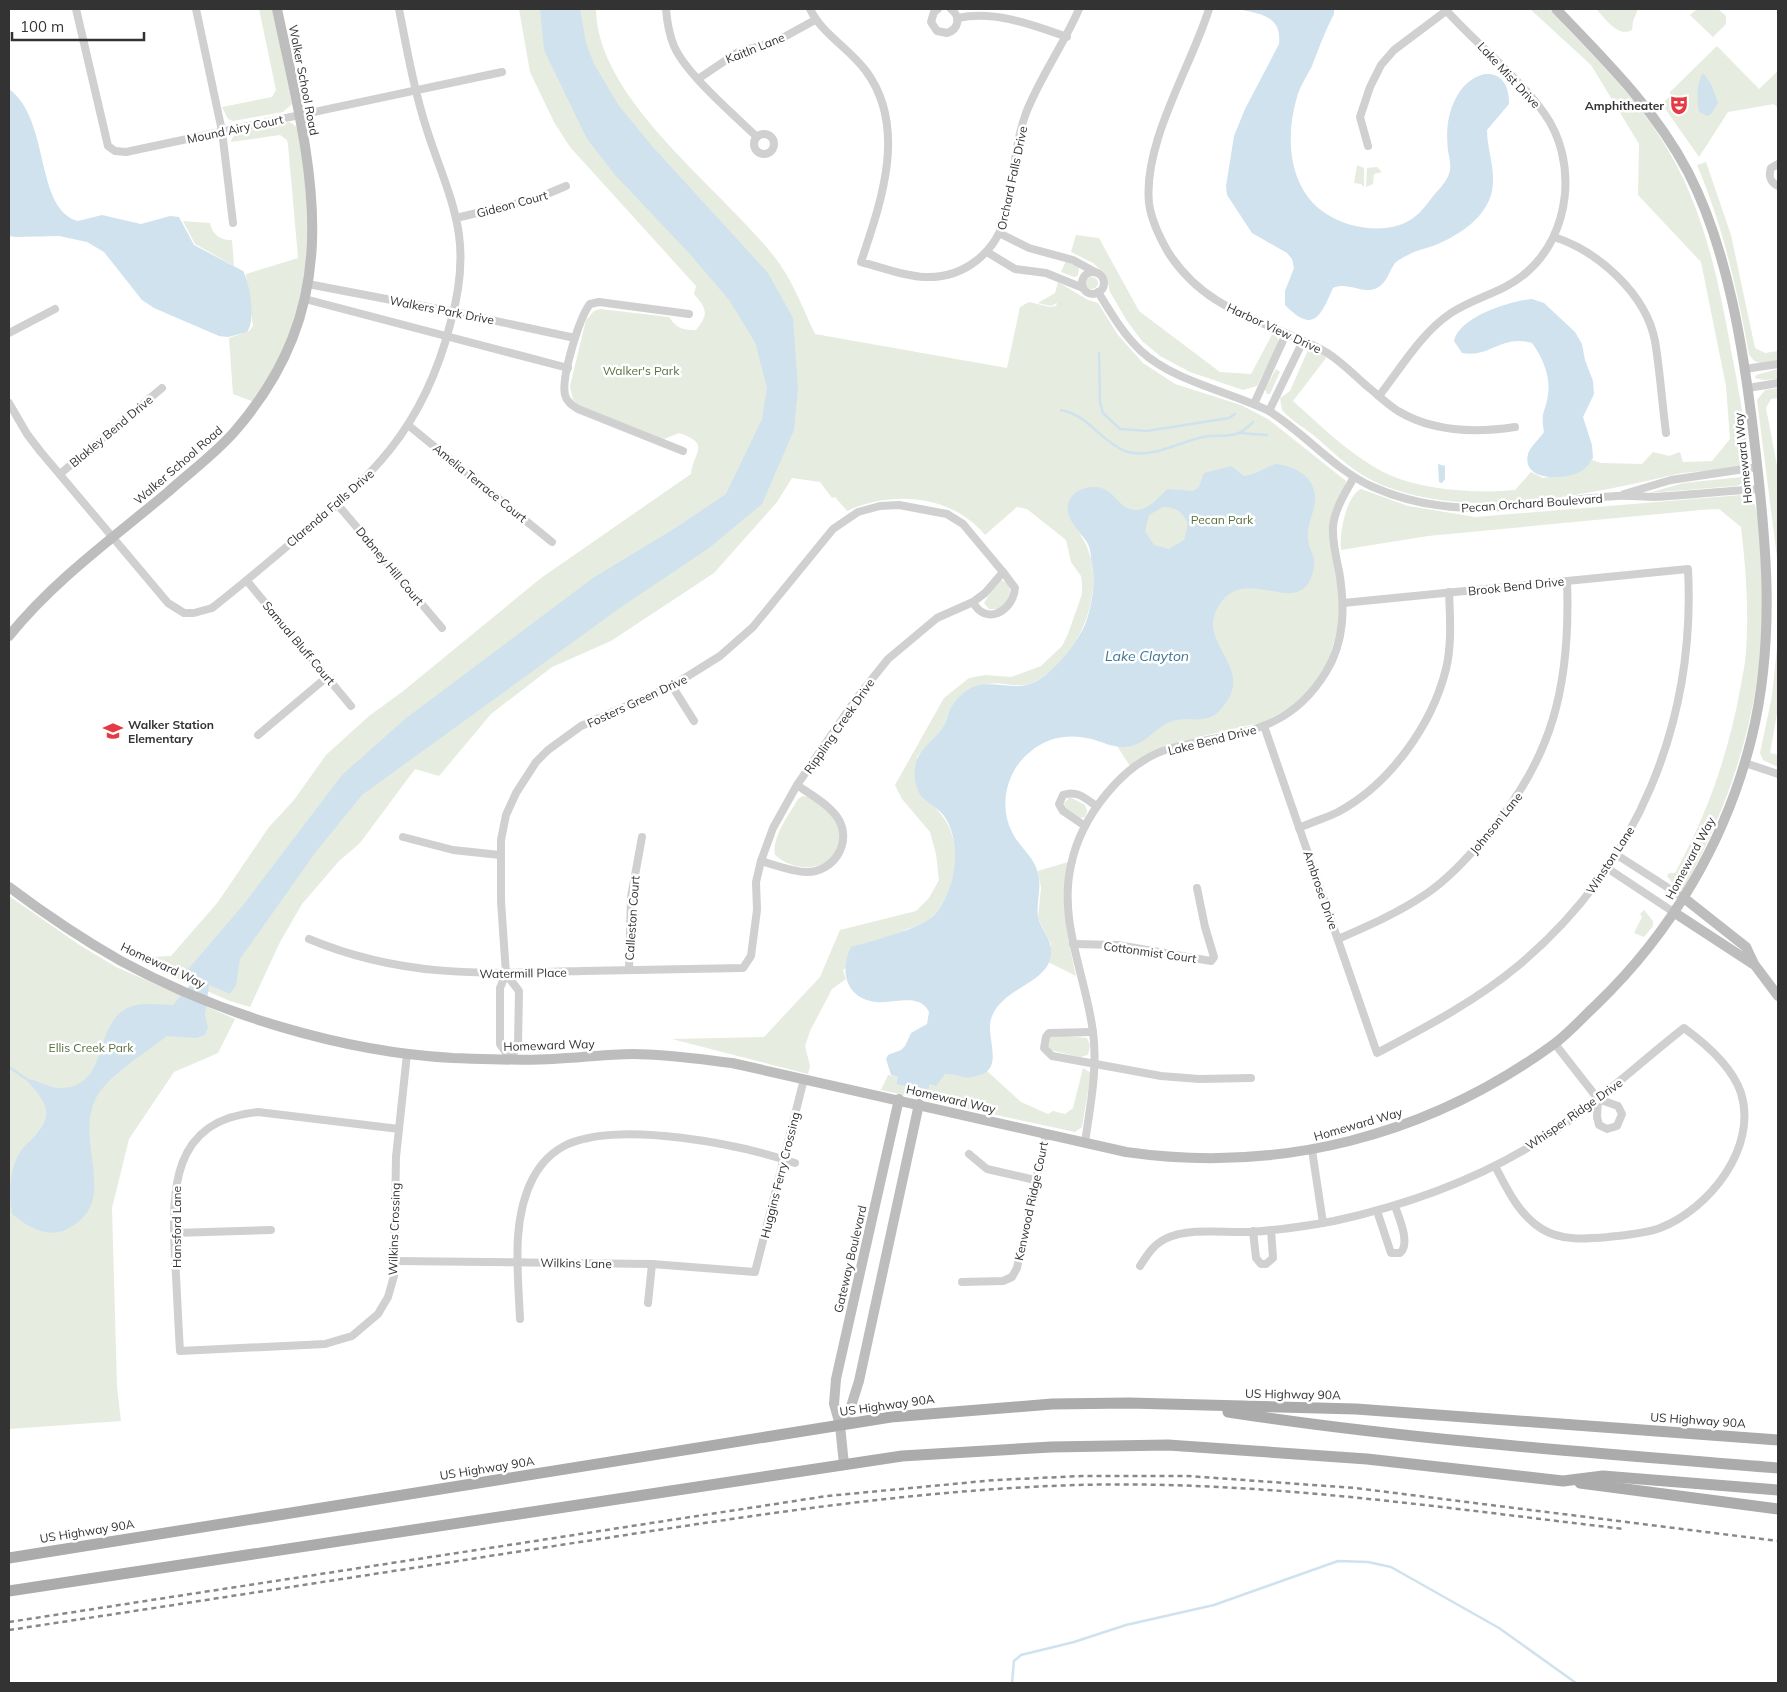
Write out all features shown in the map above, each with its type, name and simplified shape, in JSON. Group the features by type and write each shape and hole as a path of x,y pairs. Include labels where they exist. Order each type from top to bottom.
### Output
{"main road":[{"name":"US Highway 90A","path":"9,1558 891,1417 967,1409 1062,1404 1179,1404 1356,1409 1778,1440"},
{"path":"1179,1404 1256,1416 1438,1438 1599,1455 1778,1468"},
{"path":"9,1591 902,1456 963,1452 1168,1445 1367,1459 1563,1481 1778,1509"},
{"path":"1563,1481 1603,1476 1778,1490"}],"street":[{"name":"Mound Airy Court","path":"76,9 108,146 116,151 126,152 414,89 502,72"},
{"path":"196,9 222,131 233,223"},
{"name":"Walker School Road","path":"9,636 46,594 221,446 261,397 286,355 308,284 313,249 314,221 300,115 277,9"},
{"name":"Clarenda Falls Drive","path":"9,403 27,434 112,538 168,603 184,613 194,613 212,608 338,505 375,469 408,425 432,381 454,312 460,253 456,218 414,89 398,9"},
{"path":"666,9 668,28 674,48 698,79 756,137"},
{"path":"810,9 815,20"},
{"path":"938,9 932,17 933,27 937,31 947,33 952,32 956,28 958,18 951,9"},
{"name":"Orchard Falls Drive","path":"815,20 846,48 867,72 884,106 890,136 886,172 861,262 911,275 938,276 966,267 987,252 1001,234 1007,212 1017,148 1026,114 1042,81 1067,38 1080,9"},
{"name":"Harbor View Drive","path":"1208,9 1158,139 1149,184 1149,204 1155,224 1167,250 1181,270 1204,294 1238,313 1326,352 1398,411 1454,430 1484,432 1515,427"},
{"name":"Homeward Way","path":"9,887 81,937 120,960 173,986 251,1017 310,1033 407,1054 551,1060 633,1054 676,1056 732,1063 899,1099 1126,1152 1181,1158 1246,1158 1312,1150 1374,1135 1441,1110 1497,1080 1555,1044 1631,970 1675,913 1684,898 1718,836 1745,763 1761,696 1768,624 1766,554 1748,388 1715,238 1707,214 1688,172 1662,130 1637,96 1556,9"},
{"path":"1368,146 1360,117 1370,88 1381,65 1394,50 1445,10"},
{"name":"Lake Mist Drive","path":"1379,396 1426,336 1451,313 1507,286 1528,272 1554,237 1564,204 1566,174 1561,149 1545,114 1445,10"},
{"path":"958,18 968,16 1002,18 1033,25 1067,38"},
{"name":"Kaitln Lane","path":"698,79 738,52 774,42 815,20"},
{"path":"1778,164 1771,168 1769,173 1772,183 1778,186"},
{"name":"Gideon Court","path":"456,218 518,203 566,186"},
{"path":"1001,234 1029,248 1074,260 1095,272"},
{"path":"1554,237 1573,243 1600,261 1624,283 1643,311 1654,339 1666,432"},
{"path":"987,252 1015,269 1046,273 1083,288 1090,293 1098,292"},
{"path":"1083,288 1084,277 1095,272"},
{"name":"Pecan Orchard Boulevard","path":"1095,272 1103,281 1098,292 1127,337 1148,357 1173,372 1269,411 1283,419 1354,477 1391,494 1415,502 1451,508 1484,508 1618,496 1652,497 1760,489"},
{"name":"Walkers Park Drive","path":"308,284 575,338"},
{"name":"Walkers Park Drive","path":"305,298 568,368"},
{"path":"682,451 578,409 569,403 564,393 568,368 582,314 590,304 599,302 689,314"},
{"path":"9,333 55,309"},
{"path":"1254,404 1286,334"},
{"path":"1269,411 1303,341"},
{"path":"1273,363 1288,371"},
{"path":"1745,369 1778,364"},
{"path":"1748,388 1778,384"},
{"name":"Blakley Bend Drive","path":"60,474 162,388"},
{"name":"Amelia Terrace Court","path":"408,425 552,542"},
{"name":"Pecan Orchard Boulevard","path":"1618,496 1671,480 1758,468"},
{"name":"Lake Bend Drive","path":"1085,1143 1096,1063 1090,1008 1073,944 1067,898 1073,854 1084,826 1105,794 1134,769 1170,748 1264,726 1295,708 1308,696 1326,672 1336,648 1341,629 1343,603 1334,544 1334,524 1337,511 1354,477"},
{"name":"Dabney Hill Court","path":"338,505 442,628"},
{"name":"Fosters Green Drive","path":"506,974 519,991 518,1045 510,1059 500,1044 500,988 506,974 500,840 510,804 527,774 548,750 581,726 672,686 700,670 739,640 766,612 833,529 858,512 880,506 899,505 941,512 958,520 1003,572"},
{"name":"Brook Bend Drive","path":"1343,603 1688,569"},
{"name":"Winston Lane","path":"1377,1053 1459,1007 1518,966 1549,938 1593,889 1616,855 1642,809 1657,774 1679,700 1689,630 1688,569"},
{"path":"973,602 980,611 996,614 1004,612 1015,595 1015,588 1003,572"},
{"name":"Rippling Creek Drive","path":"743,968 751,956 757,910 756,882 761,861 773,828 798,785 856,699 888,659 937,618 973,602 985,593 1003,572"},
{"name":"Samual Bluff Court","path":"247,581 351,706"},
{"name":"Johnson Lane","path":"1338,939 1399,911 1427,893 1476,848 1506,813 1523,788 1547,738 1557,707 1565,665 1568,621 1567,581"},
{"path":"1299,828 1338,812 1359,799 1397,762 1412,741 1437,697 1446,667 1450,620 1449,592"},
{"path":"258,735 327,677"},
{"path":"672,686 694,721"},
{"name":"Ambrose Drive","path":"1264,726 1377,1053"},
{"path":"1745,763 1778,774"},
{"path":"761,861 794,870 816,872 827,867 840,850 843,831 840,821 833,812 798,785"},
{"path":"1084,826 1063,810 1060,799 1063,795 1073,793 1082,796 1096,806"},
{"path":"403,837 453,850 500,855"},
{"name":"Calleston Court","path":"629,970 631,897 642,837"},
{"path":"1616,855 1684,898 1746,947 1754,964 1778,996"},
{"path":"1607,868 1754,964"},
{"name":"Cottonmist Court","path":"1073,944 1118,945 1211,961 1214,957 1214,951 1205,927 1197,888"},
{"name":"Watermill Place","path":"309,938 354,955 415,968 471,974 743,968"},
{"name":"Whisper Ridge Drive","path":"1140,1266 1154,1246 1171,1237 1191,1233 1253,1232 1323,1223 1377,1211 1428,1196 1494,1166 1562,1125 1598,1099 1684,1028 1709,1049 1729,1072 1741,1093 1743,1110 1741,1136 1728,1170 1717,1186 1696,1208 1659,1228 1591,1238 1570,1238 1551,1234 1526,1216 1511,1196 1494,1166"},
{"path":"1093,1032 1049,1033 1046,1037 1044,1048 1052,1056 1161,1076 1199,1079 1251,1078"},
{"path":"1555,1044 1598,1099"},
{"name":"Wilkins Crossing","path":"180,1351 309,1346 339,1341 358,1332 378,1314 392,1285 396,1261 396,1157 407,1054"},
{"name":"Huggins Ferry Crossing","path":"755,1272 804,1079"},
{"name":"Gateway Boulevard","path":"844,1465 840,1425 834,1404 836,1379 899,1099"},
{"path":"840,1425 847,1418 859,1381 919,1104"},
{"name":"Hansford Lane","path":"180,1351 174,1198 182,1162 201,1135 223,1121 240,1114 267,1112 399,1129"},
{"name":"Kenwood Ridge Court","path":"962,1282 1003,1281 1012,1277 1016,1268 1046,1134"},
{"path":"520,1319 518,1263 520,1222 527,1192 537,1172 548,1158 571,1143 586,1139 620,1136 669,1137 720,1145 795,1163"},
{"path":"1312,1150 1323,1223"},
{"path":"969,1154 987,1170 1035,1180"},
{"path":"1377,1211 1391,1253 1400,1253 1404,1250 1405,1243 1395,1206"},
{"path":"174,1233 271,1230"},
{"path":"1253,1232 1256,1258 1261,1264 1266,1264 1273,1258 1270,1230"},
{"name":"Wilkins Lane","path":"396,1261 652,1264 755,1272"},
{"path":"648,1303 652,1264"}],"green space":[{"path":"259,9 273,9 292,104 283,112 233,121 228,119 222,107 272,97 276,90"},
{"path":"519,9 596,9 602,44 618,78 640,111 668,144 756,235 779,263 794,289 815,334 1007,368 1020,307 1029,302 1050,307 1056,306 1057,303 1051,306 1038,303 1055,293 1058,282 1088,300 1098,303 1118,335 1143,363 1175,384 1241,405 1268,419 1346,481 1332,518 1341,620 1327,664 1309,692 1288,709 1263,722 1199,737 1157,751 1130,766 1108,732 1138,589 1079,533 1089,552 1093,573 1092,595 1087,617 1078,638 1050,672 1032,683 1026,685 989,684 965,697 949,711 945,723 935,738 917,757 924,799 937,810 947,823 953,839 956,855 955,871 950,887 943,903 932,917 922,924 894,936 843,970 846,979 832,989 810,1031 805,1046 810,1066 808,1074 672,1039 764,1037 820,977 840,930 916,911 929,898 939,880 936,854 930,832 902,799 895,785 944,698 969,678 985,675 1011,677 1041,666 1062,646 1082,594 1081,576 1071,562 1066,540 1027,509 1017,507 985,535 956,511 939,504 921,500 883,500 847,511 835,497 832,498 820,482 792,478 777,502 714,573 611,641 552,667 491,714 439,776 415,769 360,843 339,861 302,904 280,942 250,1007 230,1001 147,965 152,957 171,956 218,902 269,827 294,800 326,755 369,716 402,692 541,578 691,474 698,445 689,437 679,433 664,439 580,406 573,400 570,386 586,320 594,311 600,309 669,317 675,324 687,330 696,330 705,316 705,312 702,304 694,294 696,286 570,147 554,122 530,72"},
{"path":"1530,9 1549,9 1593,55 1648,119 1675,161 1697,213 1714,267 1720,294 1741,402 1748,455 1747,462 1741,466 1677,474 1605,490 1529,501 1490,503 1453,501 1416,496 1373,481 1348,464 1282,410 1280,398 1290,391 1308,350 1312,348 1325,354 1326,358 1293,401 1347,448 1383,472 1430,487 1466,491 1515,490 1531,472 1543,478 1578,472 1592,460 1601,463 1642,464 1653,452 1669,456 1680,452 1683,462 1712,461 1730,439 1726,386 1701,262 1638,195 1639,144 1591,65"},
{"path":"1596,9 1638,9 1633,21 1632,30 1627,32 1612,26"},
{"path":"1697,9 1718,9 1726,16 1726,24 1713,37 1690,15"},
{"path":"1717,46 1759,89 1778,71 1778,108 1774,104 1728,112 1699,157 1663,103 1670,96 1670,92"},
{"path":"290,122 298,128 308,190 311,257 294,327 279,363 254,402 233,394 229,338 249,331 253,326 246,274 298,258 288,144 287,140 280,135 231,142 237,133"},
{"path":"1706,162 1731,235 1755,348 1765,353 1778,351 1778,360 1761,363 1755,361 1749,354 1722,234 1697,165"},
{"path":"1357,165 1364,168 1364,187 1361,184 1354,183"},
{"path":"1377,167 1382,172 1374,174 1373,184 1366,187 1367,168"},
{"path":"183,221 210,223 218,236 232,240 234,266 195,244"},
{"path":"1076,235 1099,238 1139,311 1220,372 1251,374 1275,329 1279,343 1257,386 1243,390 1190,372 1160,356 1142,341 1127,321 1110,292 1107,277 1093,263 1071,252"},
{"path":"1066,261 1079,267 1078,276 1074,277 1061,272"},
{"path":"1094,277 1097,278 1097,288 1090,289 1087,288 1086,281 1087,278"},
{"path":"1276,369 1280,372 1270,394 1267,394 1265,389"},
{"path":"1778,369 1778,379 1764,380 1755,378 1756,375"},
{"path":"1778,388 1778,398 1771,399 1766,408 1778,471 1778,565 1757,400 1765,390"},
{"path":"1741,477 1751,480 1736,486 1648,493 1684,483"},
{"path":"1361,489 1408,506 1476,517 1741,495 1748,496 1753,500 1759,521 1762,548 1762,643 1756,690 1742,749 1723,806 1698,862 1683,890 1679,891 1667,876 1669,873 1675,873 1697,829 1715,784 1735,714 1744,667 1747,637 1747,605 1741,527 1719,509 1701,510 1428,536 1341,550 1342,526 1345,516 1351,499"},
{"path":"999,579 1009,584 1009,595 999,609 989,609 984,603"},
{"path":"1778,638 1778,708 1770,753 1778,755 1778,767 1763,760 1760,753 1772,696"},
{"path":"803,796 818,802 826,809 837,824 841,838 838,850 830,860 818,866 804,867 790,864 775,855 776,840 782,826 798,799"},
{"path":"1070,797 1085,805 1087,811 1085,817 1079,818 1067,811 1064,803"},
{"path":"1068,862 1065,907 1067,933 1076,976 1048,962 1051,955 1051,944 1038,918 1041,888 1038,871"},
{"name":"Ellis Creek Park","path":"9,896 78,944 116,967 235,1019 218,1053 174,1072 129,1139 112,1208 117,1387 121,1421 9,1429"},
{"path":"1644,910 1653,921 1653,926 1644,937 1634,933 1642,917 1640,914"},
{"path":"1058,1035 1087,1038 1090,1045 1088,1055 1080,1057 1050,1050 1047,1044 1050,1038"},
{"path":"1083,1068 1091,1073 1082,1127 1075,1132 881,1090 888,1075 898,1077 896,1083 928,1091 930,1084 945,1075 953,1074 975,1077 987,1071 1021,1102 1048,1114 1053,1111 1065,1114 1073,1108"}],"water":[{"path":"540,9 580,9 586,43 594,64 619,106 652,146 768,273 793,318 798,389 794,430 762,504 709,548 624,605 362,795 315,853 240,959 236,985 230,994 209,985 205,1015 208,1027 205,1035 196,1038 167,1036 118,1073 101,1090 90,1116 94,1171 92,1204 83,1218 67,1229 53,1233 38,1230 12,1214 11,1207 10,1192 13,1168 22,1150 41,1128 46,1113 43,1100 26,1079 58,1088 77,1085 87,1077 94,1067 108,1030 124,1010 142,1004 173,1005 195,979 184,974 244,904 342,775 405,719 593,578 677,527 726,494 762,419 767,388 755,342 729,300 689,253 616,176 587,139 544,50"},
{"path":"1237,9 1334,9 1334,14 1297,97 1291,128 1291,145 1297,176 1303,190 1325,213 1335,219 1359,227 1384,228 1407,222 1424,208 1444,183 1448,177 1450,165 1447,136 1448,123 1451,109 1464,86 1472,79 1490,74 1497,76 1504,82 1508,91 1509,104 1487,130 1493,183 1488,203 1476,220 1459,233 1436,245 1412,253 1395,263 1388,277 1377,288 1366,290 1339,286 1333,288 1320,313 1310,320 1303,319 1285,305 1285,291 1294,268 1292,259 1287,253 1252,233 1227,195 1226,186 1234,136 1245,109 1279,44 1279,34 1273,22 1261,15"},
{"path":"1703,73 1711,84 1718,103 1711,114 1707,116 1699,112 1698,102 1698,87"},
{"path":"9,89 22,103 31,121 48,182 55,200 64,213 78,221 102,215 141,224 170,216 179,217 194,245 243,271 248,284 252,311 250,327 247,332 228,337 219,336 154,308 142,300 104,252 87,242 59,236 9,236"},
{"path":"1532,299 1544,303 1575,332 1582,344 1585,360 1593,381 1594,394 1583,417 1592,445 1593,458 1583,470 1568,476 1548,477 1532,470 1528,463 1529,451 1544,432 1543,415 1549,387 1545,367 1532,343 1512,341 1472,354 1462,353 1454,341 1458,332 1475,318 1511,303"},
{"name":"Lake Clayton","path":"1276,464 1299,471 1312,484 1314,490 1315,502 1309,526 1308,542 1313,556 1314,567 1308,584 1298,592 1285,593 1241,589 1227,596 1216,611 1213,622 1214,633 1229,664 1233,686 1229,698 1213,716 1202,719 1175,720 1164,725 1143,741 1123,747 1078,737 1052,739 1037,747 1022,759 1007,789 1006,811 1012,832 1030,857 1038,873 1038,917 1050,944 1051,954 1048,964 1034,979 1006,998 992,1016 990,1034 993,1052 992,1061 990,1068 984,1074 962,1077 945,1074 936,1086 930,1084 928,1091 896,1084 898,1077 891,1075 886,1059 888,1055 901,1050 905,1046 911,1033 927,1024 929,1012 919,1002 906,1000 876,1002 858,996 848,982 846,974 847,956 851,947 893,935 926,922 940,908 946,896 951,884 955,857 951,830 942,813 924,799 918,790 915,779 915,767 918,757 946,722 953,704 966,691 979,685 1021,686 1041,679 1060,662 1082,631 1090,607 1093,574 1088,544 1072,521 1067,509 1073,495 1086,488 1096,487 1109,492 1125,506 1138,510 1150,505 1168,489 1193,491 1199,487 1204,473 1231,466 1244,476","holes":["1163,507 1175,509 1184,516 1188,524 1184,540 1169,549 1154,545 1145,531 1149,515"]},
{"path":"1438,464 1445,466 1445,479 1442,483 1439,482"}],"waterway":[{"path":"1099,353 1100,402 1103,413 1120,429 1147,431 1229,418 1235,414"},
{"path":"1061,410 1080,417 1108,441 1125,451 1134,453 1162,450 1207,436 1233,435 1240,433 1253,422"},
{"path":"1239,433 1267,435"},
{"path":"9,1067 28,1080"},
{"path":"1012,1683 1014,1661 1021,1655 1074,1642 1126,1625 1214,1605 1338,1561 1368,1562 1391,1567 1499,1628 1576,1683"}],"railway":[{"path":"9,1622 827,1496 995,1480 1082,1476 1188,1476 1355,1488 1778,1541"},
{"path":"9,1630 758,1515 886,1499 1014,1488 1078,1485 1147,1485 1284,1491 1352,1497 1624,1529"}],"place":[{"name":"Amphitheater","path":"1679,105"},
{"name":"Walker Station Elementary","path":"113,731"}],"park label":[{"name":"Walker's Park","path":"641,370"},
{"name":"Pecan Park","path":"1222,519"}]}
